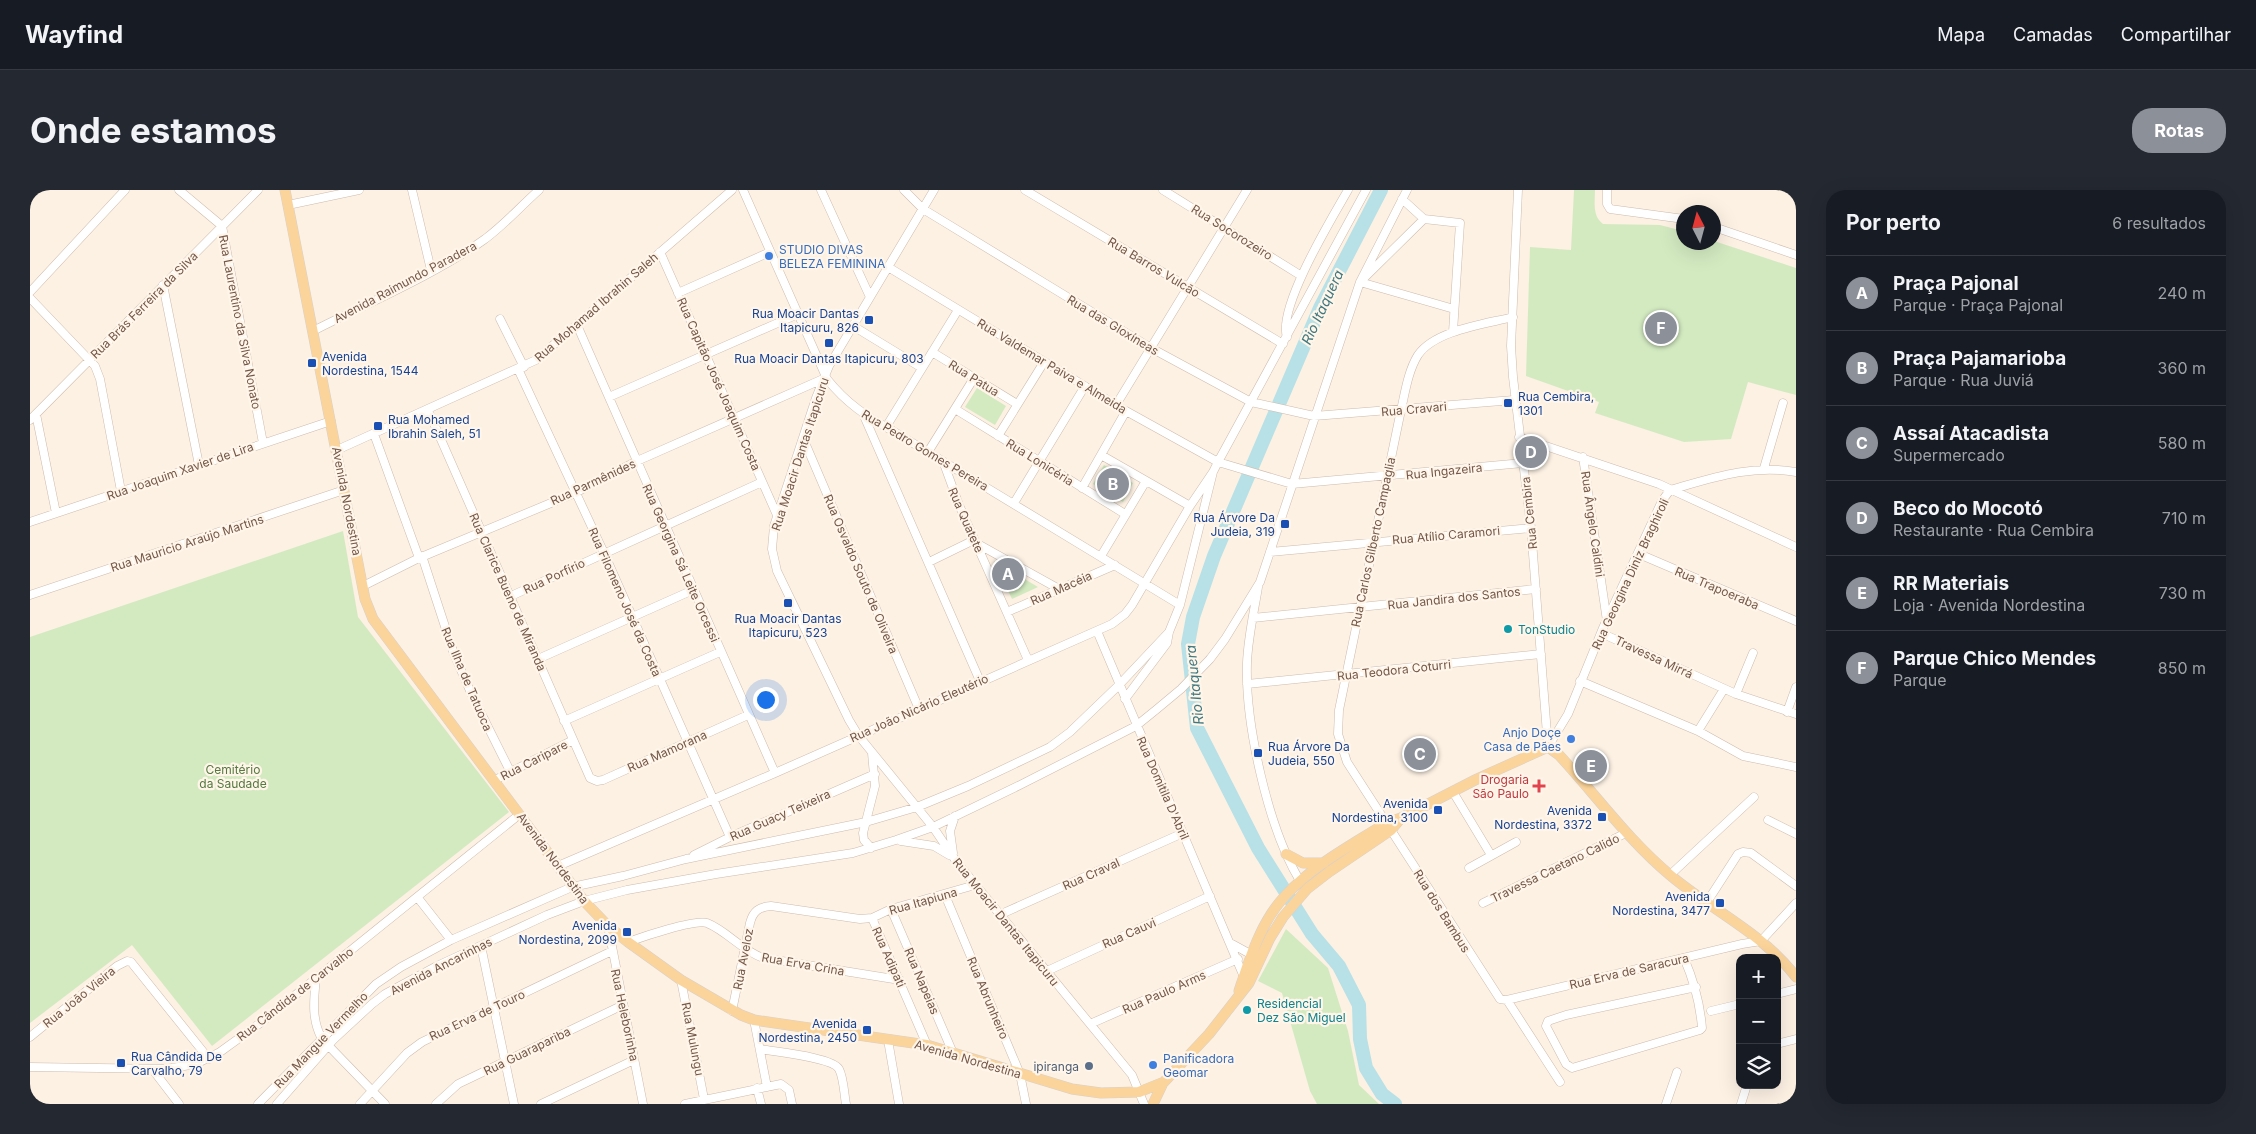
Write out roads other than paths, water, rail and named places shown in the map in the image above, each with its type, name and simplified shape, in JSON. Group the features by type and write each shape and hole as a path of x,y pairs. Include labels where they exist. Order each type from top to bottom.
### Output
{"main road":[{"name":"Avenida Nordestina","path":"285,190 368,610 572,887 608,926 628,942 681,980 732,1012 754,1020 927,1045 1086,1092 1139,1092 1164,1082 1209,1034 1249,983 1256,957 1274,910 1297,884 1325,862 1389,826"},
{"name":"Avenida Nordestina","path":"1238,995 1244,977 1256,957 1301,894 1401,818 1548,747"},
{"path":"1548,747 1564,760 1626,833 1670,875 1761,941 1779,957 1796,977"},
{"path":"1286,854 1303,863 1325,862"},
{"path":"1297,884 1301,894"},
{"path":"1153,1104 1164,1082"}],"street":[{"path":"30,292 125,190"},
{"name":"Rua Laurentino da Silva Nonato","path":"179,190 222,226 262,444"},
{"name":"Rua Brás Ferreira da Silva","path":"30,420 258,190"},
{"path":"288,205 327,194 360,190"},
{"path":"412,190 431,270"},
{"name":"Avenida Raimundo Paradera","path":"313,331 431,270 493,233 539,190"},
{"name":"Rua Mohamad Ibrahin Saleh","path":"337,450 521,368 545,354 732,190"},
{"name":"Rua Pedro Gomes Pereira","path":"743,190 824,377 836,390 864,416 943,460 1180,604"},
{"path":"821,190 870,297"},
{"name":"Rua das Gloxíneas","path":"904,190 923,209 1151,348 1251,402 1314,416"},
{"name":"Rua Moacir Dantas Itapicuru","path":"934,190 824,377 774,526 772,549 777,571 858,735 933,827 956,861 999,915 1132,1075 1144,1104"},
{"name":"Rua Barros Vulcão","path":"1026,190 1187,287 1285,340"},
{"name":"Rua Socorozeiro","path":"1163,190 1300,275"},
{"path":"1116,405 1247,190"},
{"path":"1285,340 1286,324 1300,275 1348,190"},
{"path":"1125,699 1167,643 1169,632 1180,604 1213,472 1366,190"},
{"path":"1297,884 1262,777 1250,722 1247,662 1253,618 1260,582 1360,282 1407,190"},
{"name":"Rua Cembira","path":"1518,190 1511,346 1514,400 1531,528 1548,747"},
{"path":"1607,190 1607,204 1610,209 1676,217"},
{"path":"1402,199 1424,219 1460,223 1453,332"},
{"path":"1360,282 1424,219"},
{"path":"1721,229 1796,255"},
{"name":"Rua Capitão José Joaquim Costa","path":"660,252 777,515"},
{"path":"678,293 770,252"},
{"name":"Rua Valdemar Paiva e Almeida","path":"888,267 1126,411 1218,462"},
{"path":"1360,282 1454,309"},
{"path":"163,285 198,465"},
{"path":"30,298 95,366 100,379 121,491"},
{"path":"886,427 958,310"},
{"path":"609,397 798,314"},
{"name":"Rua Carlos Gilberto Campaglia","path":"1389,826 1347,762 1339,740 1339,710 1401,410 1412,369 1419,355 1430,344 1453,332 1513,317"},
{"name":"Rua Filomeno José da Costa","path":"500,319 730,837"},
{"name":"Rua Georgina Sá Leite Orcessi","path":"577,325 774,773"},
{"path":"853,326 922,368"},
{"name":"Rua Patua","path":"932,352 1017,404"},
{"path":"998,436 1044,362"},
{"name":"Rua Parmênides","path":"363,586 481,530 576,493 637,461 824,377"},
{"path":"928,452 974,378"},
{"path":"1014,503 1085,386"},
{"name":"Rua Cravari","path":"1314,416 1514,400"},
{"path":"1764,468 1783,403"},
{"name":"Rua Lonicéria","path":"955,409 1125,514"},
{"name":"Rua Clarice Bueno de Miranda","path":"428,410 588,775"},
{"path":"1082,488 1126,411"},
{"path":"36,414 56,513"},
{"path":"864,416 980,680"},
{"name":"Rua Joaquim Xavier de Lira","path":"30,522 331,421"},
{"name":"Rua Ilha de Tatuoca","path":"374,434 421,557 454,654 471,693 510,771"},
{"path":"1519,437 1583,457 1658,484 1796,547"},
{"name":"Rua Osvaldo Souto de Oliveira","path":"803,438 919,709"},
{"path":"1101,455 1190,506"},
{"name":"Rua Ângelo Caldini","path":"1583,457 1607,620"},
{"name":"Rua Quatete","path":"943,460 959,505 1028,660"},
{"name":"Rua Ingazeira","path":"1218,462 1292,484 1523,463"},
{"name":"Rua Georgina Diniz Braghiroli","path":"1548,747 1561,727 1601,633 1662,501 1670,490 1731,474 1764,468 1796,472"},
{"name":"Rua João Nicário Eleutério","path":"558,866 774,773 980,680 1097,631 1124,614 1213,472"},
{"path":"1101,556 1146,481"},
{"name":"Rua Porfírio","path":"511,596 762,482"},
{"name":"Rua Mauricio Araújo Martins","path":"30,595 344,490"},
{"name":"Rua Atílio Caramori","path":"1270,552 1531,528"},
{"path":"929,562 975,541 1059,589"},
{"name":"Rua Trapoeraba","path":"1638,554 1796,621"},
{"name":"Rua Macéia","path":"1006,612 1115,565"},
{"name":"Avenida Ancarinhas","path":"277,1104 328,1046 372,1004 386,994 472,950 584,900 716,874 871,848 933,827 1136,726 1180,689 1210,659 1225,639 1260,582"},
{"name":"Rua Jandira dos Santos","path":"1253,618 1536,589"},
{"path":"538,659 693,590"},
{"name":"Rua Domitila D'Abril","path":"1097,631 1136,726 1232,944 1244,977"},
{"path":"686,859 866,822 917,808 968,786 1050,747 1070,732 1119,686 1169,632"},
{"name":"Travessa Mirrá","path":"1601,633 1724,690 1796,714"},
{"path":"564,721 720,652"},
{"path":"1736,694 1753,653"},
{"name":"Rua Teodora Coturri","path":"1247,684 1541,654"},
{"path":"1580,681 1698,731 1744,756 1796,767"},
{"path":"1787,712 1796,687"},
{"path":"1698,731 1724,690"},
{"name":"Rua Mamorana","path":"588,775 593,780 603,780 748,715"},
{"path":"1547,726 1555,729 1561,727"},
{"name":"Rua Caripare","path":"495,780 573,740"},
{"name":"Rua Moacir Dantas Itapicuru","path":"871,848 863,836 874,795 875,774 872,753"},
{"name":"Rua Guacy Teixeira","path":"686,859 730,837 875,774"},
{"path":"1453,792 1491,855"},
{"path":"1670,875 1754,798"},
{"name":"Rua Cândida de Carvalho","path":"30,1067 153,1070 187,1067 209,1059 263,1021 520,814"},
{"path":"955,816 950,831 950,839 956,861"},
{"path":"1768,820 1796,834"},
{"name":"Rua dos Bambus","path":"1389,826 1498,998"},
{"name":"Travessa Caetano Calido","path":"1483,902 1626,833"},
{"name":"Rua Craval","path":"999,915 1183,834"},
{"path":"896,840 934,846 956,861"},
{"path":"1469,868 1516,842"},
{"path":"1708,902 1738,854 1743,852 1751,853 1796,886"},
{"name":"Rua Mangue Vermelho","path":"258,1104 383,978 452,940 572,887 686,859"},
{"name":"Rua Itapiuna","path":"872,918 891,909 976,886"},
{"name":"Rua Abrunheiro","path":"945,894 1020,1074 1026,1104"},
{"name":"Rua Cauvi","path":"1047,971 1210,896"},
{"path":"418,898 452,940"},
{"path":"1761,941 1796,903"},
{"name":"Rua Adipati","path":"758,909 771,906 860,919 872,918 927,1045"},
{"name":"Rua Aveloz","path":"732,1012 751,917 758,909"},
{"name":"Rua Napeias","path":"891,909 954,1053"},
{"name":"Rua Erva Crina","path":"628,942 701,922 712,926 744,950 763,958 900,980"},
{"name":"Rua Heleborinha","path":"608,926 643,1104"},
{"path":"463,935 472,950"},
{"name":"Rua Erva de Saracura","path":"1498,998 1507,1000 1761,941"},
{"path":"1232,944 1256,957"},
{"path":"481,946 514,1104"},
{"name":"Rua Erva de Touro","path":"360,1104 414,1047 612,950"},
{"path":"1684,958 1696,987 1702,1024 1700,1030 1572,1068 1566,1064 1546,1026 1552,1018 1696,987"},
{"name":"Rua Paulo Arms","path":"1090,1024 1238,959"},
{"name":"Rua João Vieira","path":"30,1037 121,963 130,962 209,1059"},
{"path":"316,977 314,1016 322,1039 385,1104"},
{"name":"Rua Mulungu","path":"681,980 704,1098"},
{"path":"1781,993 1796,989"},
{"path":"1507,1000 1560,1082"},
{"name":"Rua Guarapariba","path":"436,1104 458,1084 624,1004"},
{"path":"1711,1012 1736,1005"},
{"path":"754,1020 767,1086"},
{"path":"1781,1043 1796,1039"},
{"path":"888,1040 899,1104"},
{"path":"760,1049 814,1058 833,1064 839,1069 846,1104"},
{"path":"542,1104 634,1060"},
{"path":"153,1070 180,1104"},
{"path":"1666,1104 1677,1072"},
{"path":"281,1081 290,1090"},
{"path":"690,1103 704,1098 767,1086 785,1086 790,1092 792,1104"},
{"path":"757,1088 761,1104"},
{"path":"1741,1104 1746,1089"}],"waterway":[{"name":"Rio Itaquera","path":"1381,190 1320,308 1214,556 1193,617 1188,644 1197,728 1258,848 1312,934 1339,966 1359,1005 1360,1039 1366,1068 1382,1094 1395,1104"}],"place":[{"name":"STUDIO DIVAS BELEZA FEMININA","path":"769,256"},
{"name":"Rua Moacir Dantas Itapicuru, 826","path":"869,320"},
{"name":"Parque Chico Mendes","path":"1661,328"},
{"name":"Rua Moacir Dantas Itapicuru, 803","path":"829,343"},
{"name":"Avenida Nordestina, 1544","path":"312,363"},
{"name":"Rua Cembira, 1301","path":"1508,403"},
{"name":"Rua Mohamed Ibrahin Saleh, 51","path":"378,426"},
{"name":"Beco do Mocotó","path":"1531,452"},
{"name":"Praça Pajamarioba","path":"1113,484"},
{"name":"Rua Árvore Da Judeia, 319","path":"1285,524"},
{"name":"Praça Pajonal","path":"1008,574"},
{"name":"Rua Moacir Dantas Itapicuru, 523","path":"788,603"},
{"name":"TonStudio","path":"1508,629"},
{"name":"Anjo Doçe Casa de Pães","path":"1571,739"},
{"name":"Rua Árvore Da Judeia, 550","path":"1258,753"},
{"name":"Assaí Atacadista","path":"1420,754"},
{"name":"RR Materiais","path":"1591,766"},
{"name":"Drogaria São Paulo","path":"1539,786"},
{"name":"Avenida Nordestina, 3100","path":"1438,810"},
{"name":"Avenida Nordestina, 3372","path":"1602,817"},
{"name":"Avenida Nordestina, 3477","path":"1720,903"},
{"name":"Avenida Nordestina, 2099","path":"627,932"},
{"name":"Residencial Dez São Miguel","path":"1247,1010"},
{"name":"Avenida Nordestina, 2450","path":"867,1030"},
{"name":"Rua Cândida De Carvalho, 79","path":"121,1063"},
{"name":"Panificadora Geomar","path":"1153,1065"},
{"name":"ipiranga","path":"1089,1066"}],"park label":[{"name":"Cemitério da Saudade","path":"233,776"}]}
